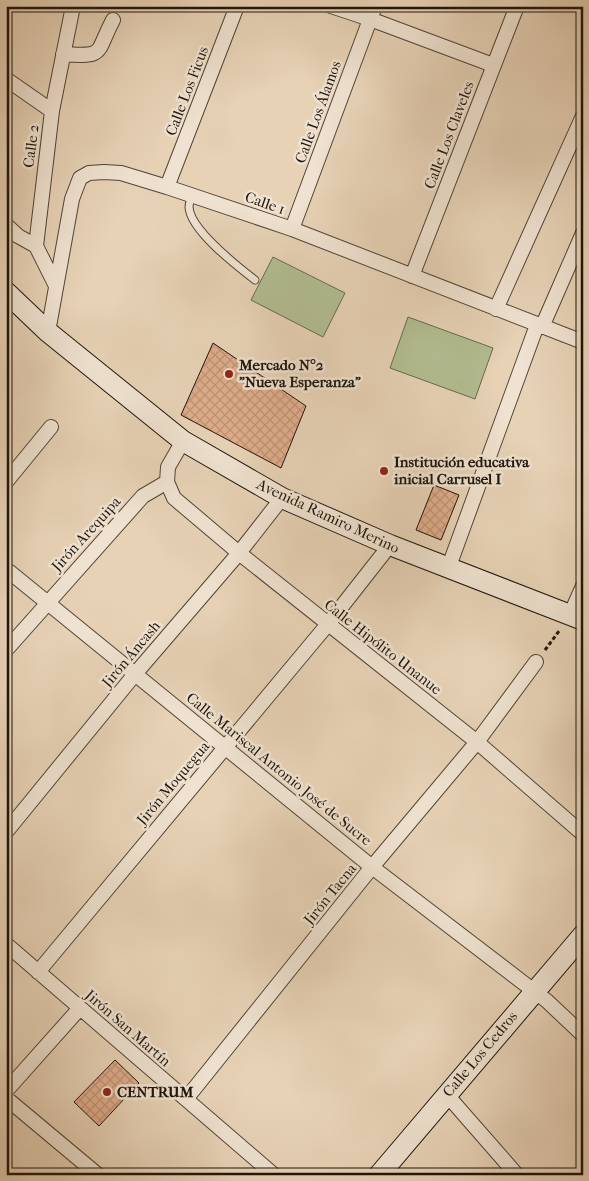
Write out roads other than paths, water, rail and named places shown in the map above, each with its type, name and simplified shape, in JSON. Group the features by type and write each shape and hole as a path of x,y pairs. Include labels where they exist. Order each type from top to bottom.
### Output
{"street":[{"name":"Calle 2","path":"36,246 52,111 73,6"},
{"name":"Calle Los Ficus","path":"168,187 237,6"},
{"path":"331,6 373,13 493,65"},
{"name":"Calle Los Claveles","path":"412,276 517,6"},
{"name":"Calle Los Álamos","path":"292,229 373,13"},
{"path":"63,54 95,54 102,46 106,32 113,20"},
{"path":"6,79 52,111"},
{"path":"496,309 583,116"},
{"name":"Calle 1","path":"48,332 72,199 80,178 89,173 104,172 121,174 168,187 292,229 583,342"},
{"path":"6,225 18,236 36,246 56,286"},
{"path":"448,569 539,326 583,233"},
{"name":"Avenida Ramiro Merino","path":"9,299 183,441 282,498 448,569 576,617"},
{"path":"6,482 51,427"},
{"path":"167,482 168,467 183,441"},
{"name":"Calle Hipólito Unanue","path":"167,482 174,498 238,553 477,742 583,834"},
{"name":"Jirón Arequipa","path":"6,650 143,496 167,482"},
{"name":"Jirón Áncash","path":"6,832 282,498"},
{"name":"Jirón Moquegua","path":"38,972 224,746 328,624 390,545"},
{"name":"Calle Mariscal Antonio José de Sucre","path":"6,570 372,866 548,1001 583,1035"},
{"path":"576,617 583,586"},
{"name":"Jirón Tacna","path":"186,1099 372,866 477,742 536,662"},
{"name":"Calle Los Cedros","path":"379,1175 583,934"},
{"name":"Jirón San Martín","path":"6,944 274,1175"},
{"path":"6,1091 80,1008"},
{"path":"446,1095 517,1175"},
{"path":"6,1098 98,1175"}],"lane":[{"path":"192,196 188,205 191,217 222,254 255,280"}],"place":[{"name":"Mercado N°2 \"Nueva Esperanza\"","path":"229,374"},
{"name":"Institución educativa inicial Carrusel I","path":"384,471"},
{"name":"CENTRUM","path":"107,1092"}]}
